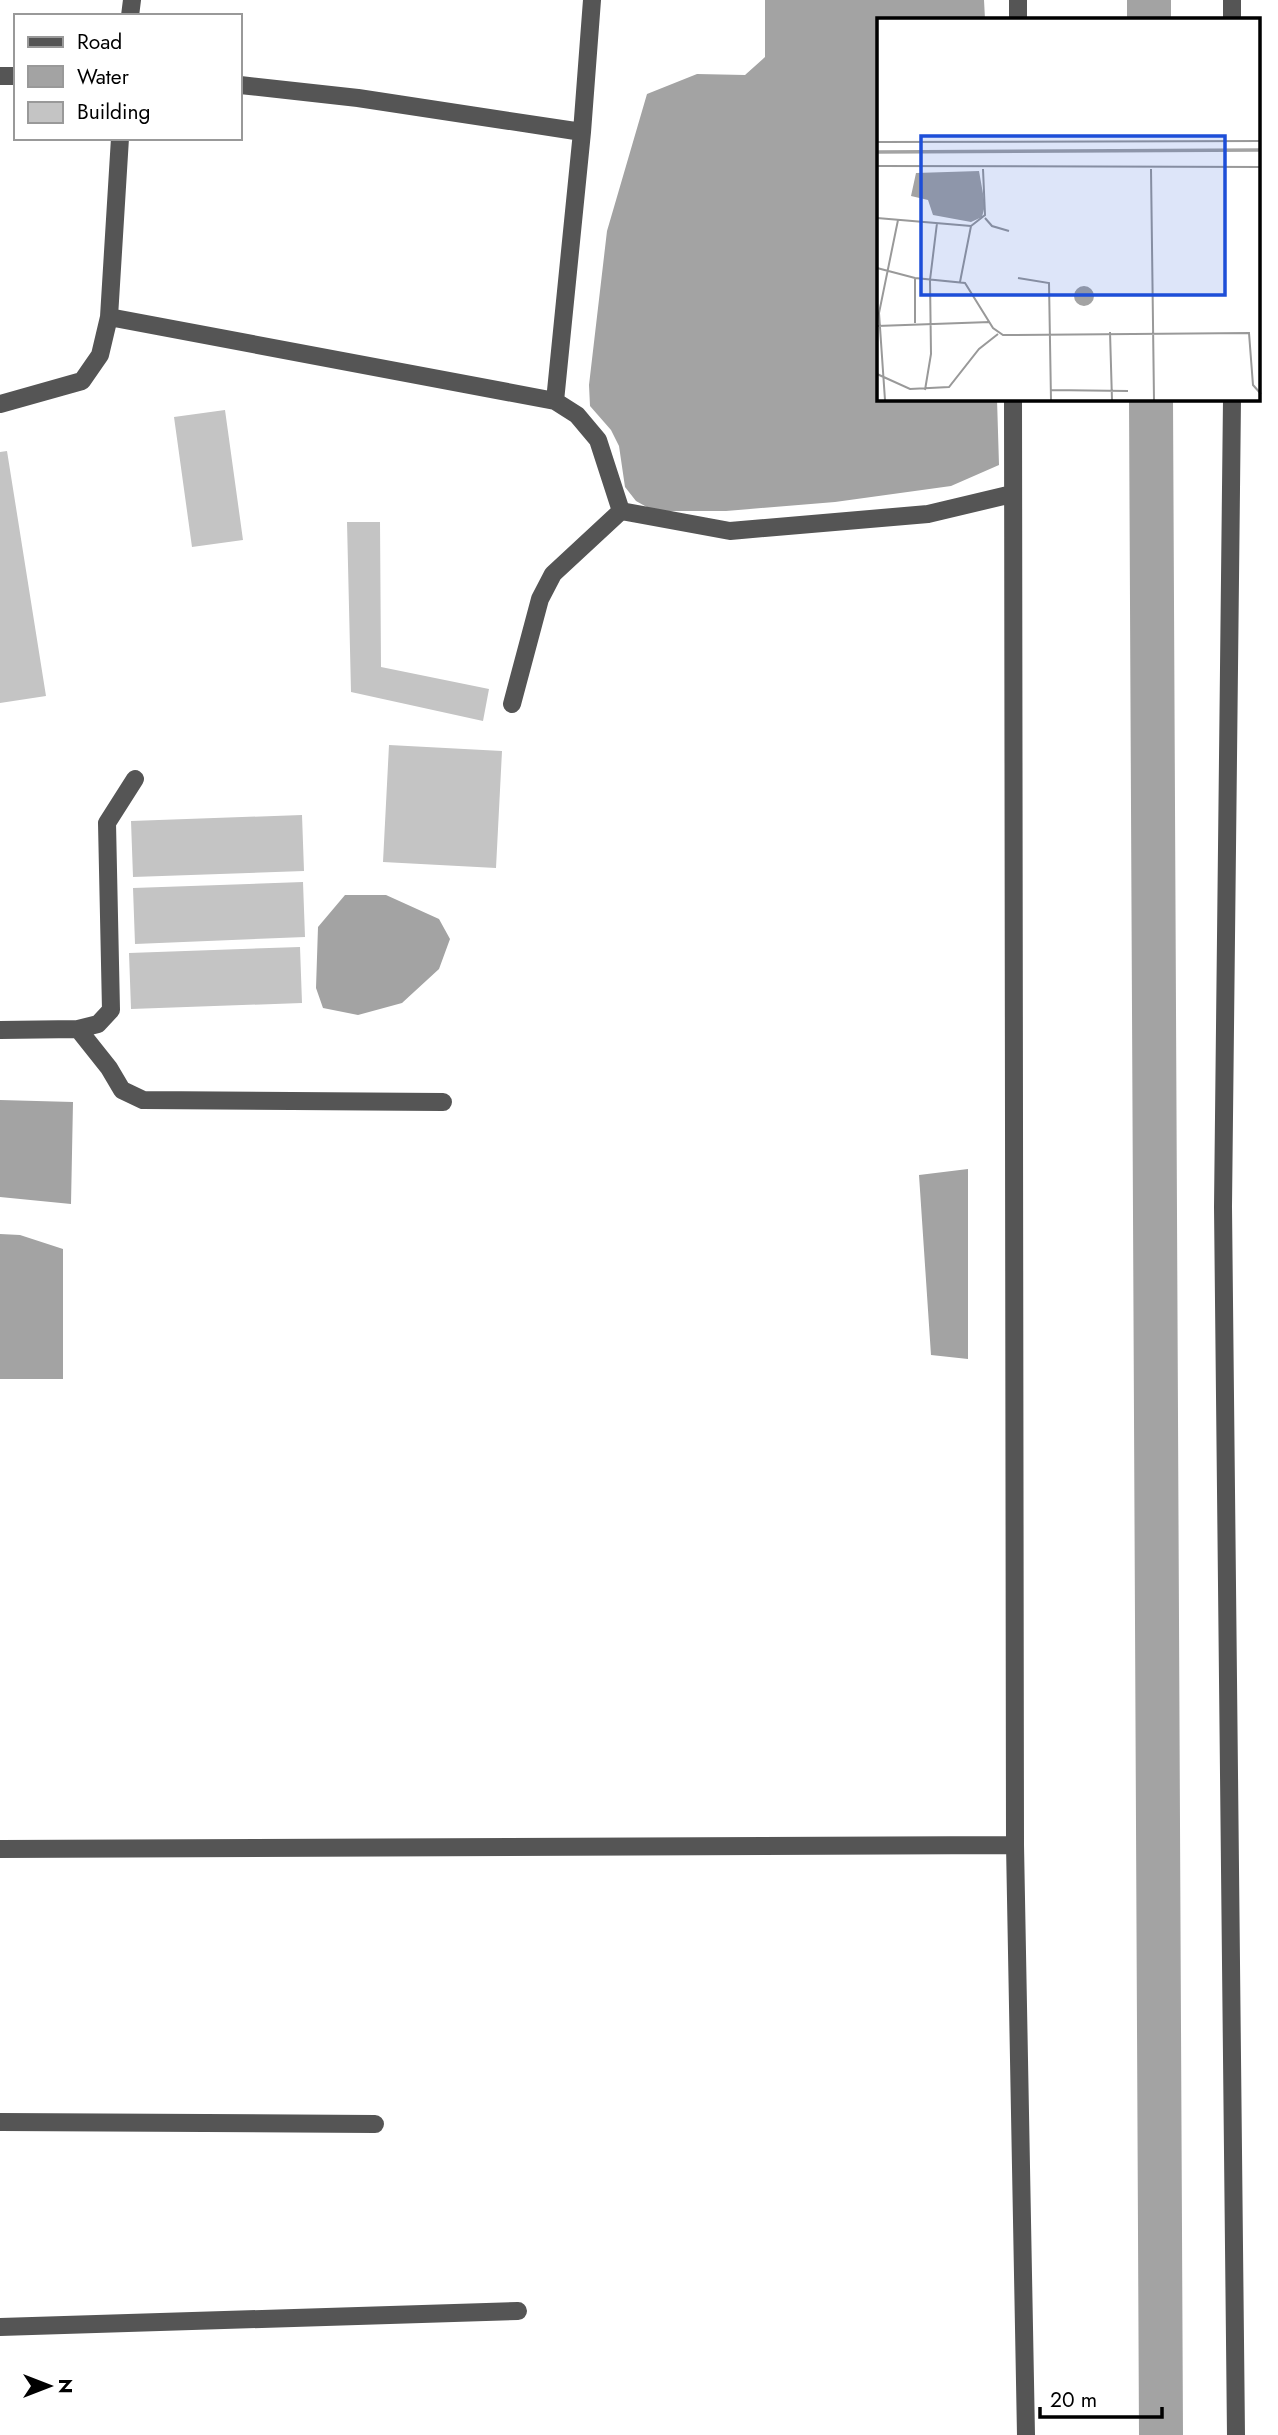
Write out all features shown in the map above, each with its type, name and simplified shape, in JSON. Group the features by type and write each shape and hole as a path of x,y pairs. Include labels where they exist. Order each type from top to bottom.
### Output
{"street":[{"path":"555,401 582,132 592,0"},
{"path":"1018,0 1018,18"},
{"path":"1232,0 1232,18"},
{"path":"242,85 358,98 582,132"},
{"path":"0,404 82,381 100,355 109,317 120,140"},
{"path":"109,317 555,401 577,415 598,440 621,511"},
{"path":"1013,401 1015,1845 1026,2435"},
{"path":"1232,401 1223,1207 1236,2435"},
{"path":"621,511 730,531 928,514 1012,494"},
{"path":"512,704 540,599 553,574 621,511"},
{"path":"0,1030 78,1029 98,1024 111,1010 107,823 135,779"},
{"path":"78,1029 109,1068 122,1090 143,1100 443,1102"},
{"path":"0,1849 1015,1845"},
{"path":"0,2122 375,2124"},
{"path":"0,2327 518,2311"}],"water":[{"path":"765,0 984,0 985,18 877,18 877,401 997,401 999,465 951,486 835,502 726,511 654,511 636,501 625,487 619,446 611,430 590,406 589,385 607,231 647,94 697,74 745,75 765,57"},
{"path":"345,895 386,895 439,919 450,939 439,969 402,1003 358,1015 323,1008 316,988 318,927"},
{"path":"0,1100 73,1102 71,1204 0,1197"},
{"path":"968,1169 968,1359 931,1355 919,1175"},
{"path":"0,1234 20,1235 63,1249 63,1379 0,1379"}],"building":[{"path":"225,410 243,540 192,547 174,417"},
{"path":"7,451 46,696 0,703 0,452"},
{"path":"347,522 380,522 381,667 489,689 483,721 351,692"},
{"path":"389,745 502,751 496,868 383,862"},
{"path":"302,815 304,871 133,877 131,821"},
{"path":"303,882 305,937 135,944 133,888"},
{"path":"300,947 302,1003 131,1009 129,953"}],"waterway":[{"path":"1149,0 1149,18"},
{"path":"1151,401 1161,2435"}]}
